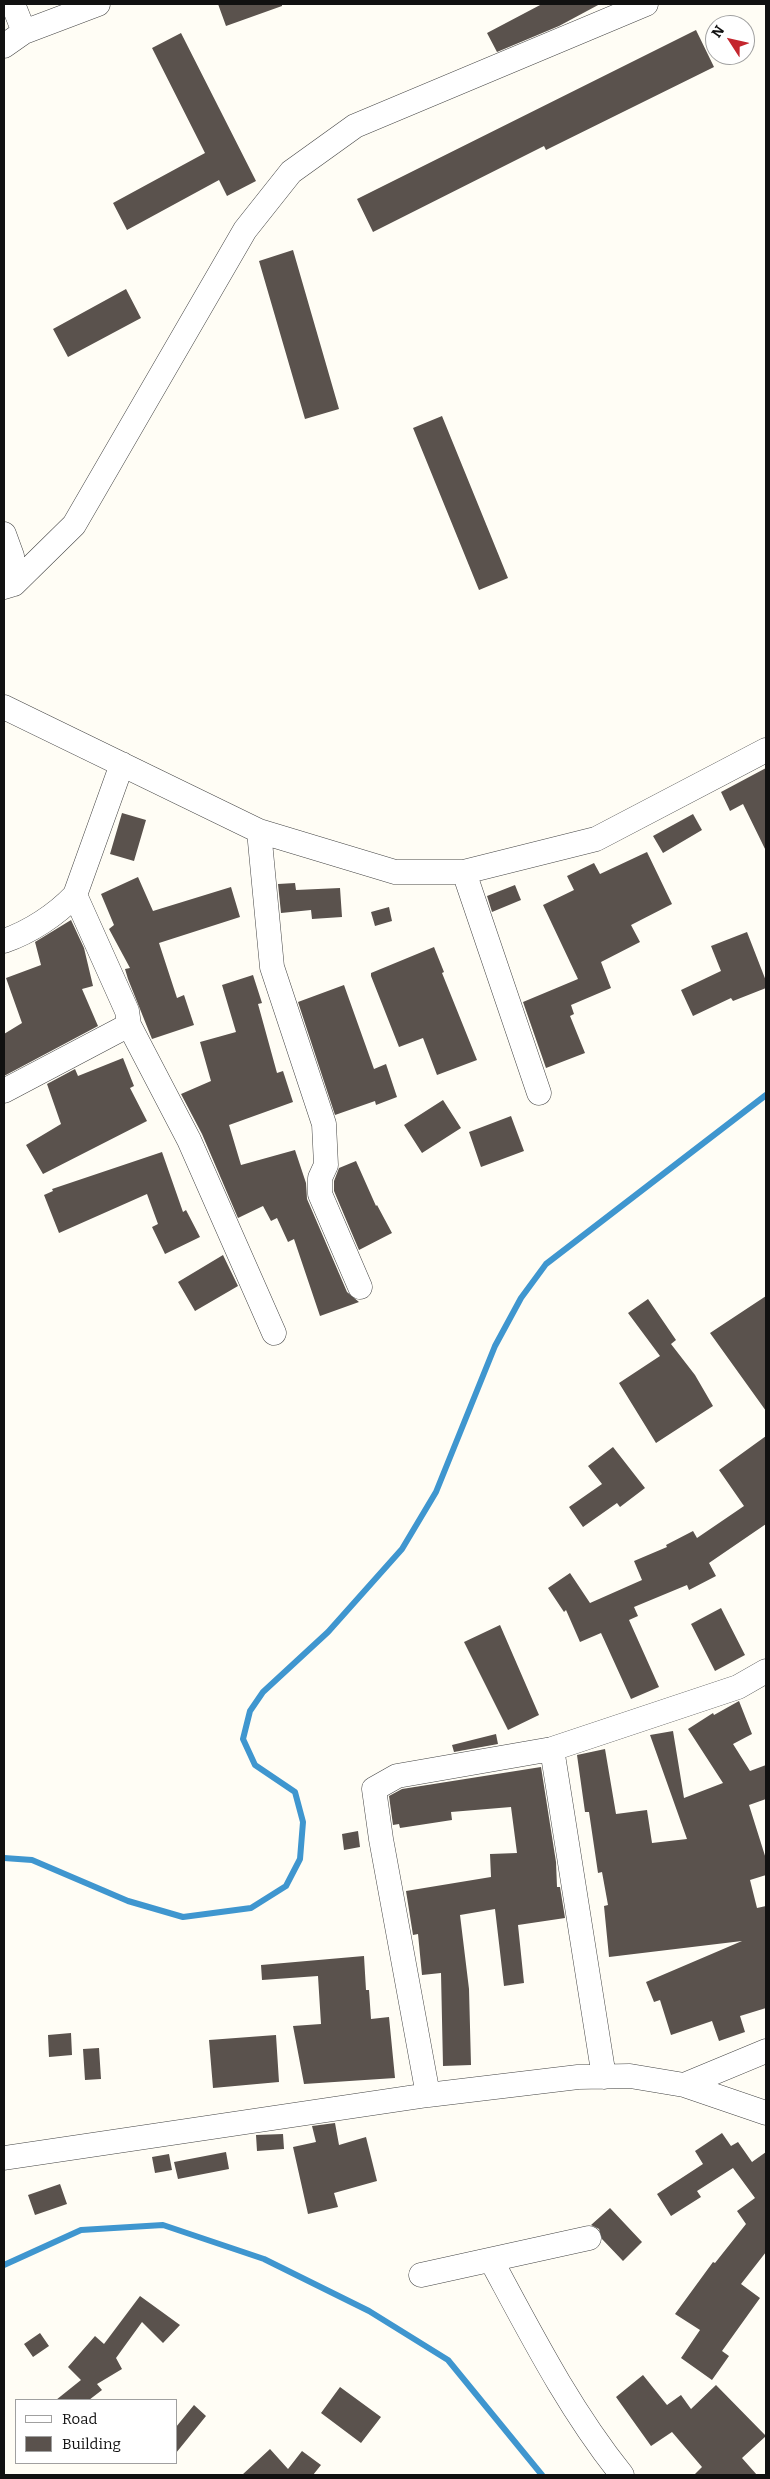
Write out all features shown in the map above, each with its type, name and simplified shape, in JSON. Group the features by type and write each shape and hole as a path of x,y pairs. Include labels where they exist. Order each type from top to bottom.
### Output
{"street":[{"path":"13,4 24,32"},
{"path":"4,46 24,32 98,4"},
{"path":"9,586 74,525 245,230 291,172 355,126 646,4"},
{"path":"4,534 12,556 9,586"},
{"path":"4,707 259,831 395,872 464,872 596,839 766,750"},
{"path":"4,941 17,936 61,910 75,895 122,764"},
{"path":"259,831 272,967 324,1124 326,1165 320,1178 320,1194 360,1287"},
{"path":"464,872 539,1094"},
{"path":"75,895 127,1011 129,1024 189,1140 274,1333"},
{"path":"4,1091 129,1024"},
{"path":"428,2095 381,1839 374,1789 397,1776 552,1749 738,1687 766,1671"},
{"path":"552,1749 604,2076"},
{"path":"684,2084 766,2051"},
{"path":"4,2158 428,2095 578,2077 630,2076 684,2084 766,2113"},
{"path":"421,2274 589,2238"},
{"path":"492,2260 546,2363 598,2445 622,2475"}],"building":[{"path":"218,4 282,4 282,6 226,26"},
{"path":"542,4 600,4 559,26 497,52 487,33"},
{"path":"696,30 705,48 705,65 713,65 714,67 546,150 544,146 373,232 357,199"},
{"path":"181,33 256,181 227,196 219,180 127,230 113,203 205,153 152,48"},
{"path":"293,250 339,409 305,419 259,261"},
{"path":"126,289 141,318 68,357 53,329"},
{"path":"442,416 508,578 479,590 413,428"},
{"path":"766,768 766,851 743,804 730,811 721,792"},
{"path":"122,813 146,820 134,861 110,854"},
{"path":"693,814 702,830 663,853 653,836"},
{"path":"647,852 672,904 631,925 640,942 601,962 611,988 571,1005 574,1014 570,1016 585,1053 546,1068 523,1002 578,979 543,905 574,890 567,876 594,863 600,874"},
{"path":"138,877 153,911 231,887 240,917 159,943 177,998 184,995 194,1025 152,1039 128,979 125,969 130,968 109,929 114,925 101,894"},
{"path":"295,883 296,890 340,888 342,917 312,919 311,910 281,913 278,884"},
{"path":"515,885 521,900 492,912 487,896"},
{"path":"389,907 392,921 375,926 371,912"},
{"path":"71,920 84,948 93,986 82,989 98,1026 4,1076 4,1034 22,1023 6,978 41,965 35,942"},
{"path":"747,932 766,981 766,988 733,1001 731,998 693,1016 681,990 721,971 711,946"},
{"path":"434,947 444,972 442,973 477,1060 437,1075 423,1038 399,1047 371,976 371,973"},
{"path":"253,975 262,1003 258,1004 277,1073 283,1071 293,1102 229,1125 241,1165 295,1150 306,1183 307,1199 347,1292 359,1302 320,1316 294,1239 288,1242 277,1218 271,1221 263,1206 238,1218 202,1134 181,1094 211,1081 200,1042 236,1032 222,985"},
{"path":"344,985 374,1069 386,1064 397,1097 376,1105 375,1101 335,1115 298,1002"},
{"path":"123,1058 134,1086 130,1088 147,1121 43,1174 26,1145 61,1124 47,1084 75,1069 78,1076"},
{"path":"443,1100 461,1128 422,1153 404,1125"},
{"path":"511,1116 524,1151 481,1167 469,1132"},
{"path":"162,1152 183,1212 186,1210 200,1237 165,1254 152,1227 158,1224 147,1194 59,1233 44,1195 53,1191 52,1189"},
{"path":"356,1161 376,1206 392,1233 359,1250 334,1191 334,1181 339,1168"},
{"path":"223,1255 238,1286 195,1311 178,1282"},
{"path":"766,1296 766,1411 710,1333"},
{"path":"648,1299 676,1340 671,1344 695,1375 713,1406 656,1443 619,1383 660,1356 628,1313"},
{"path":"766,1436 766,1524 709,1563 716,1576 689,1590 687,1585 634,1607 638,1616 629,1620 659,1687 631,1699 601,1633 580,1642 566,1610 564,1612 548,1588 570,1573 590,1603 642,1580 634,1561 667,1547 666,1545 693,1531 697,1538 744,1506 719,1470"},
{"path":"613,1447 645,1488 620,1507 617,1503 583,1527 569,1507 602,1484 588,1466"},
{"path":"721,1608 745,1655 715,1671 691,1624"},
{"path":"500,1625 539,1715 508,1730 464,1642"},
{"path":"739,1701 752,1734 733,1744 750,1771 766,1765 766,1799 749,1805 766,1859 766,1875 750,1880 757,1908 766,1906 766,2008 740,2016 745,2032 719,2041 712,2021 671,2035 660,2000 654,2002 646,1982 742,1941 609,1957 604,1906 608,1905 602,1872 598,1873 589,1812 585,1812 577,1755 605,1749 616,1814 647,1810 652,1843 687,1839 650,1735 673,1731 684,1798 723,1783 688,1729 713,1713 714,1715"},
{"path":"496,1734 498,1744 454,1752 452,1745"},
{"path":"541,1767 556,1862 557,1887 560,1887 565,1918 518,1925 524,1983 504,1986 495,1909 460,1915 469,1989 471,2065 443,2066 441,1973 422,1975 418,1934 413,1935 406,1891 491,1877 490,1854 517,1853 511,1807 451,1812 452,1820 400,1828 399,1824 393,1825 389,1796 402,1789"},
{"path":"358,1831 360,1847 344,1850 342,1834"},
{"path":"364,1956 366,1990 369,1990 371,2019 389,2017 395,2078 304,2084 293,2026 321,2024 318,1976 262,1980 261,1965"},
{"path":"71,2033 72,2055 49,2057 48,2035"},
{"path":"276,2035 279,2082 213,2088 209,2040"},
{"path":"99,2048 101,2079 85,2080 83,2049"},
{"path":"335,2123 339,2145 366,2137 377,2181 334,2193 338,2207 308,2214 293,2147 316,2142 312,2126"},
{"path":"722,2133 731,2146 738,2142 752,2162 766,2152 766,2252 741,2284 760,2298 722,2351 729,2356 712,2380 681,2358 700,2330 675,2314 713,2262 715,2263 746,2224 737,2211 755,2198 733,2168 697,2191 701,2197 671,2216 657,2194 703,2164 695,2151"},
{"path":"283,2134 284,2149 257,2151 256,2135"},
{"path":"226,2152 229,2169 178,2179 174,2162"},
{"path":"169,2154 172,2170 155,2173 152,2157"},
{"path":"60,2184 67,2204 35,2215 28,2195"},
{"path":"610,2208 642,2242 623,2261 602,2239 599,2229 591,2225"},
{"path":"140,2296 180,2325 163,2343 142,2322 116,2358 122,2369 97,2384 102,2390 90,2399 57,2399 81,2380 68,2367 95,2336 104,2344"},
{"path":"40,2333 49,2346 33,2357 24,2344"},
{"path":"643,2375 667,2405 681,2395 691,2409 716,2385 766,2436 742,2458 757,2475 694,2475 702,2467 672,2432 651,2446 616,2397"},
{"path":"340,2387 381,2417 361,2443 321,2413"},
{"path":"194,2405 206,2416 178,2451 178,2425"},
{"path":"270,2449 288,2469 302,2451 321,2465 313,2475 242,2475"}],"waterway":[{"path":"4,1858 32,1860 128,1901 183,1917 251,1908 286,1886 300,1859 303,1822 295,1792 255,1765 243,1739 250,1711 263,1692 328,1632 402,1549 436,1492 495,1346 521,1298 546,1264 766,1095"},
{"path":"4,2265 81,2230 163,2225 264,2259 369,2311 448,2360 542,2475"}]}
